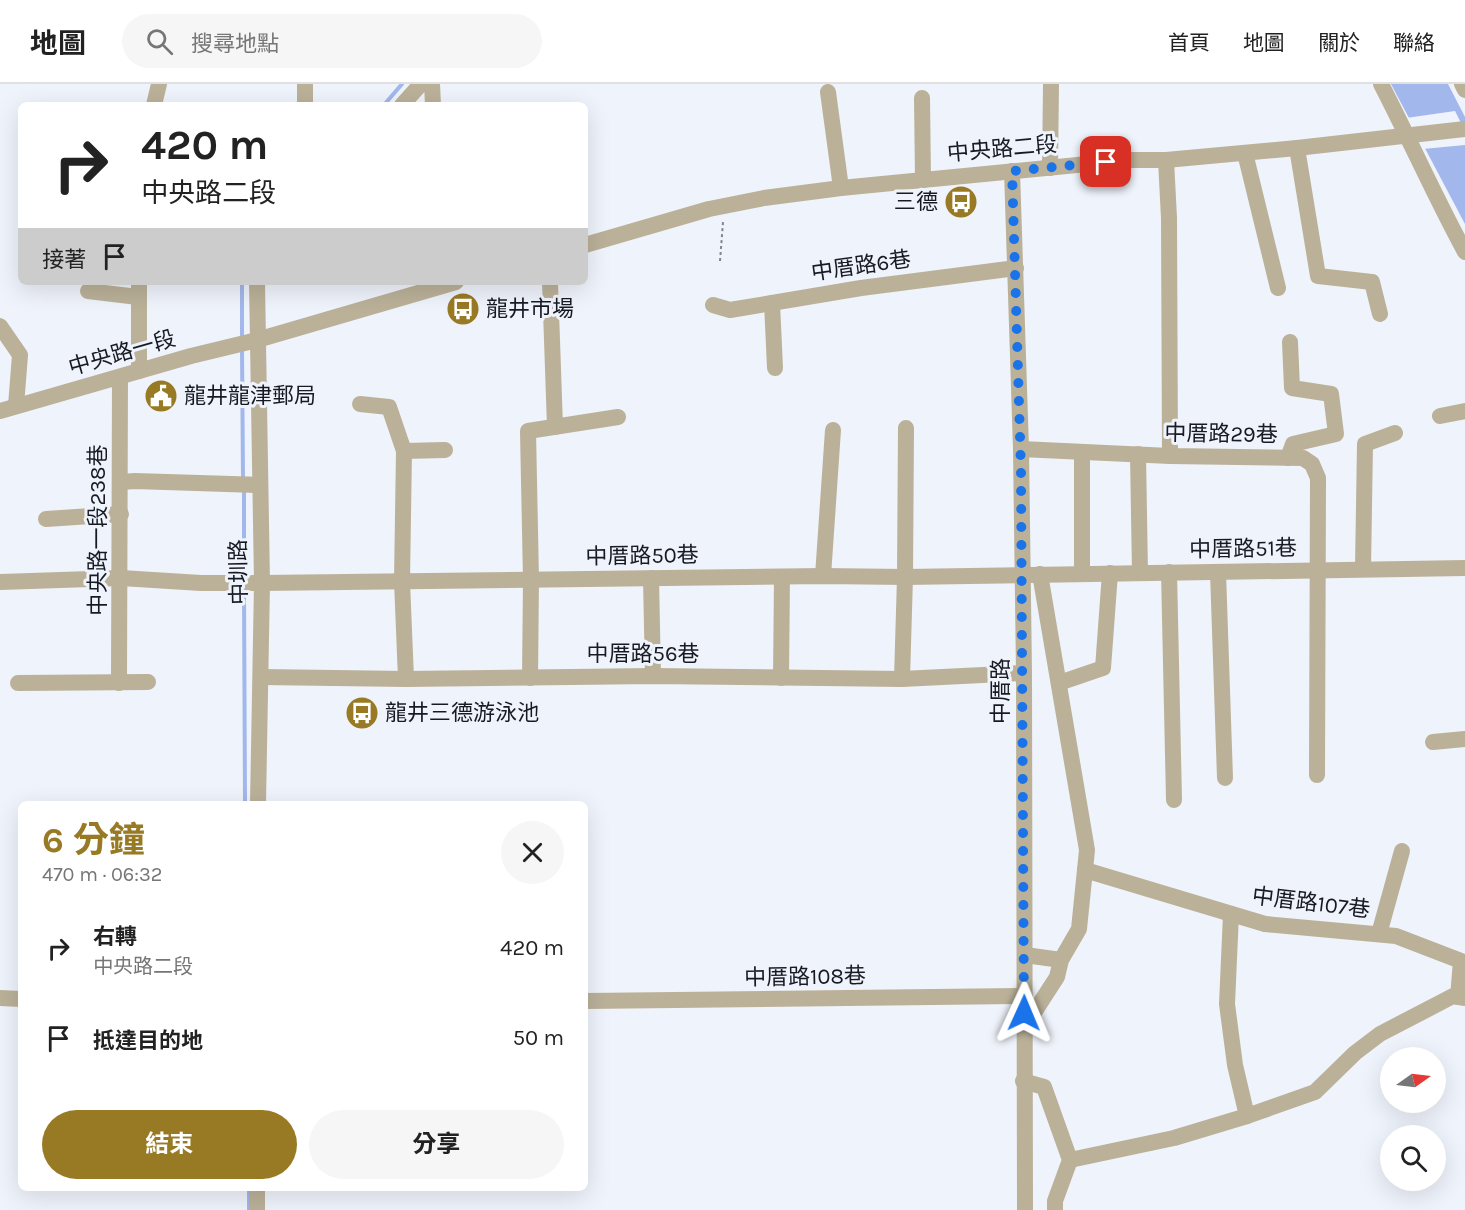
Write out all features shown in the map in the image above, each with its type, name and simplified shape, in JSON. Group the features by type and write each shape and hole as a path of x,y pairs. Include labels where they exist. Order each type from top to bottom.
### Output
{"street":[{"path":"155,102 159,84"},
{"path":"305,84 305,102"},
{"path":"405,102 421,84"},
{"path":"432,84 433,102"},
{"path":"1050,168 1051,84"},
{"path":"1381,84 1465,252"},
{"path":"1462,84 1465,90"},
{"path":"828,92 841,188"},
{"path":"922,98 923,180"},
{"name":"中央路二段","path":"588,244 725,205 841,188 1128,160 1166,160 1245,153 1465,129"},
{"path":"1297,148 1318,276 1372,282 1380,314"},
{"path":"1245,153 1278,288"},
{"path":"1166,160 1169,218 1170,456"},
{"name":"中厝路","path":"1012,171 1021,449 1024,673 1025,1210"},
{"name":"中厝路6巷","path":"713,305 730,310 861,288 1016,268"},
{"name":"中圳路","path":"257,285 256,340 262,583 258,801"},
{"path":"256,340 438,285"},
{"path":"550,285 555,427"},
{"path":"88,291 138,290 139,371"},
{"path":"772,303 775,368"},
{"path":"0,326 20,355 8,409"},
{"name":"中央路一段","path":"8,409 256,340"},
{"path":"1288,458 1293,444 1336,434 1331,394 1292,388 1290,342"},
{"name":"中央路一段238巷","path":"119,683 120,377"},
{"path":"360,404 389,407 404,451 402,581 406,679"},
{"path":"1440,416 1465,411"},
{"path":"530,678 528,431 618,417"},
{"path":"902,679 906,428"},
{"path":"823,576 833,430"},
{"path":"1363,569 1365,444 1395,433"},
{"name":"中厝路29巷","path":"1021,449 1170,456 1303,458 1312,464 1318,478 1318,570"},
{"path":"404,451 446,450"},
{"path":"1082,452 1082,574"},
{"path":"1138,454 1140,573"},
{"path":"121,482 260,485"},
{"path":"46,519 121,514"},
{"name":"中厝路51巷","path":"1022,575 1465,568"},
{"path":"1317,775 1318,570"},
{"path":"1169,572 1174,800"},
{"path":"1218,572 1225,778"},
{"path":"1059,682 1103,668 1110,573"},
{"path":"1024,1029 1057,977 1061,960 1078,929 1087,850 1040,574"},
{"name":"中厝路50巷","path":"0,582 121,578 201,583 262,583 1022,575"},
{"path":"781,678 782,577"},
{"path":"651,578 653,676"},
{"name":"中厝路56巷","path":"261,677 406,679 653,676 902,679 1024,673"},
{"path":"18,683 148,682"},
{"path":"1433,742 1465,739"},
{"path":"1379,934 1402,850"},
{"name":"中厝路107巷","path":"1085,870 1265,924 1396,936 1461,961 1461,998"},
{"path":"1231,914 1227,1004 1235,1065 1247,1116"},
{"path":"1025,956 1061,960"},
{"name":"中厝路108巷","path":"588,1001 1025,996"},
{"path":"1070,1160 1174,1138 1315,1092 1355,1053 1380,1034 1453,996 1461,998"},
{"path":"0,998 18,999"},
{"path":"1023,1081 1044,1087 1070,1160 1054,1210"},
{"path":"257,1191 257,1210"}],"path":[{"path":"720,261 725,205"}],"water":[{"path":"1391,84 1448,84 1465,117 1465,224"}],"pier":[{"path":"1455,111 1465,131 1465,145 1423,149 1406,118"}],"waterway":[{"path":"387,102 402,84"},
{"path":"242,285 242,338"},
{"path":"242,349 243,479"},
{"path":"244,490 244,578"},
{"path":"244,589 245,801"},
{"path":"249,1191 249,1210"}],"place":[{"name":"三德","path":"961,202"},
{"name":"龍井市場","path":"463,309"},
{"name":"龍井龍津郵局","path":"161,396"},
{"name":"龍井三德游泳池","path":"362,713"}],"route":[{"path":"1024,1013 1024,673 1021,470 1012,171 1106,162"}]}
